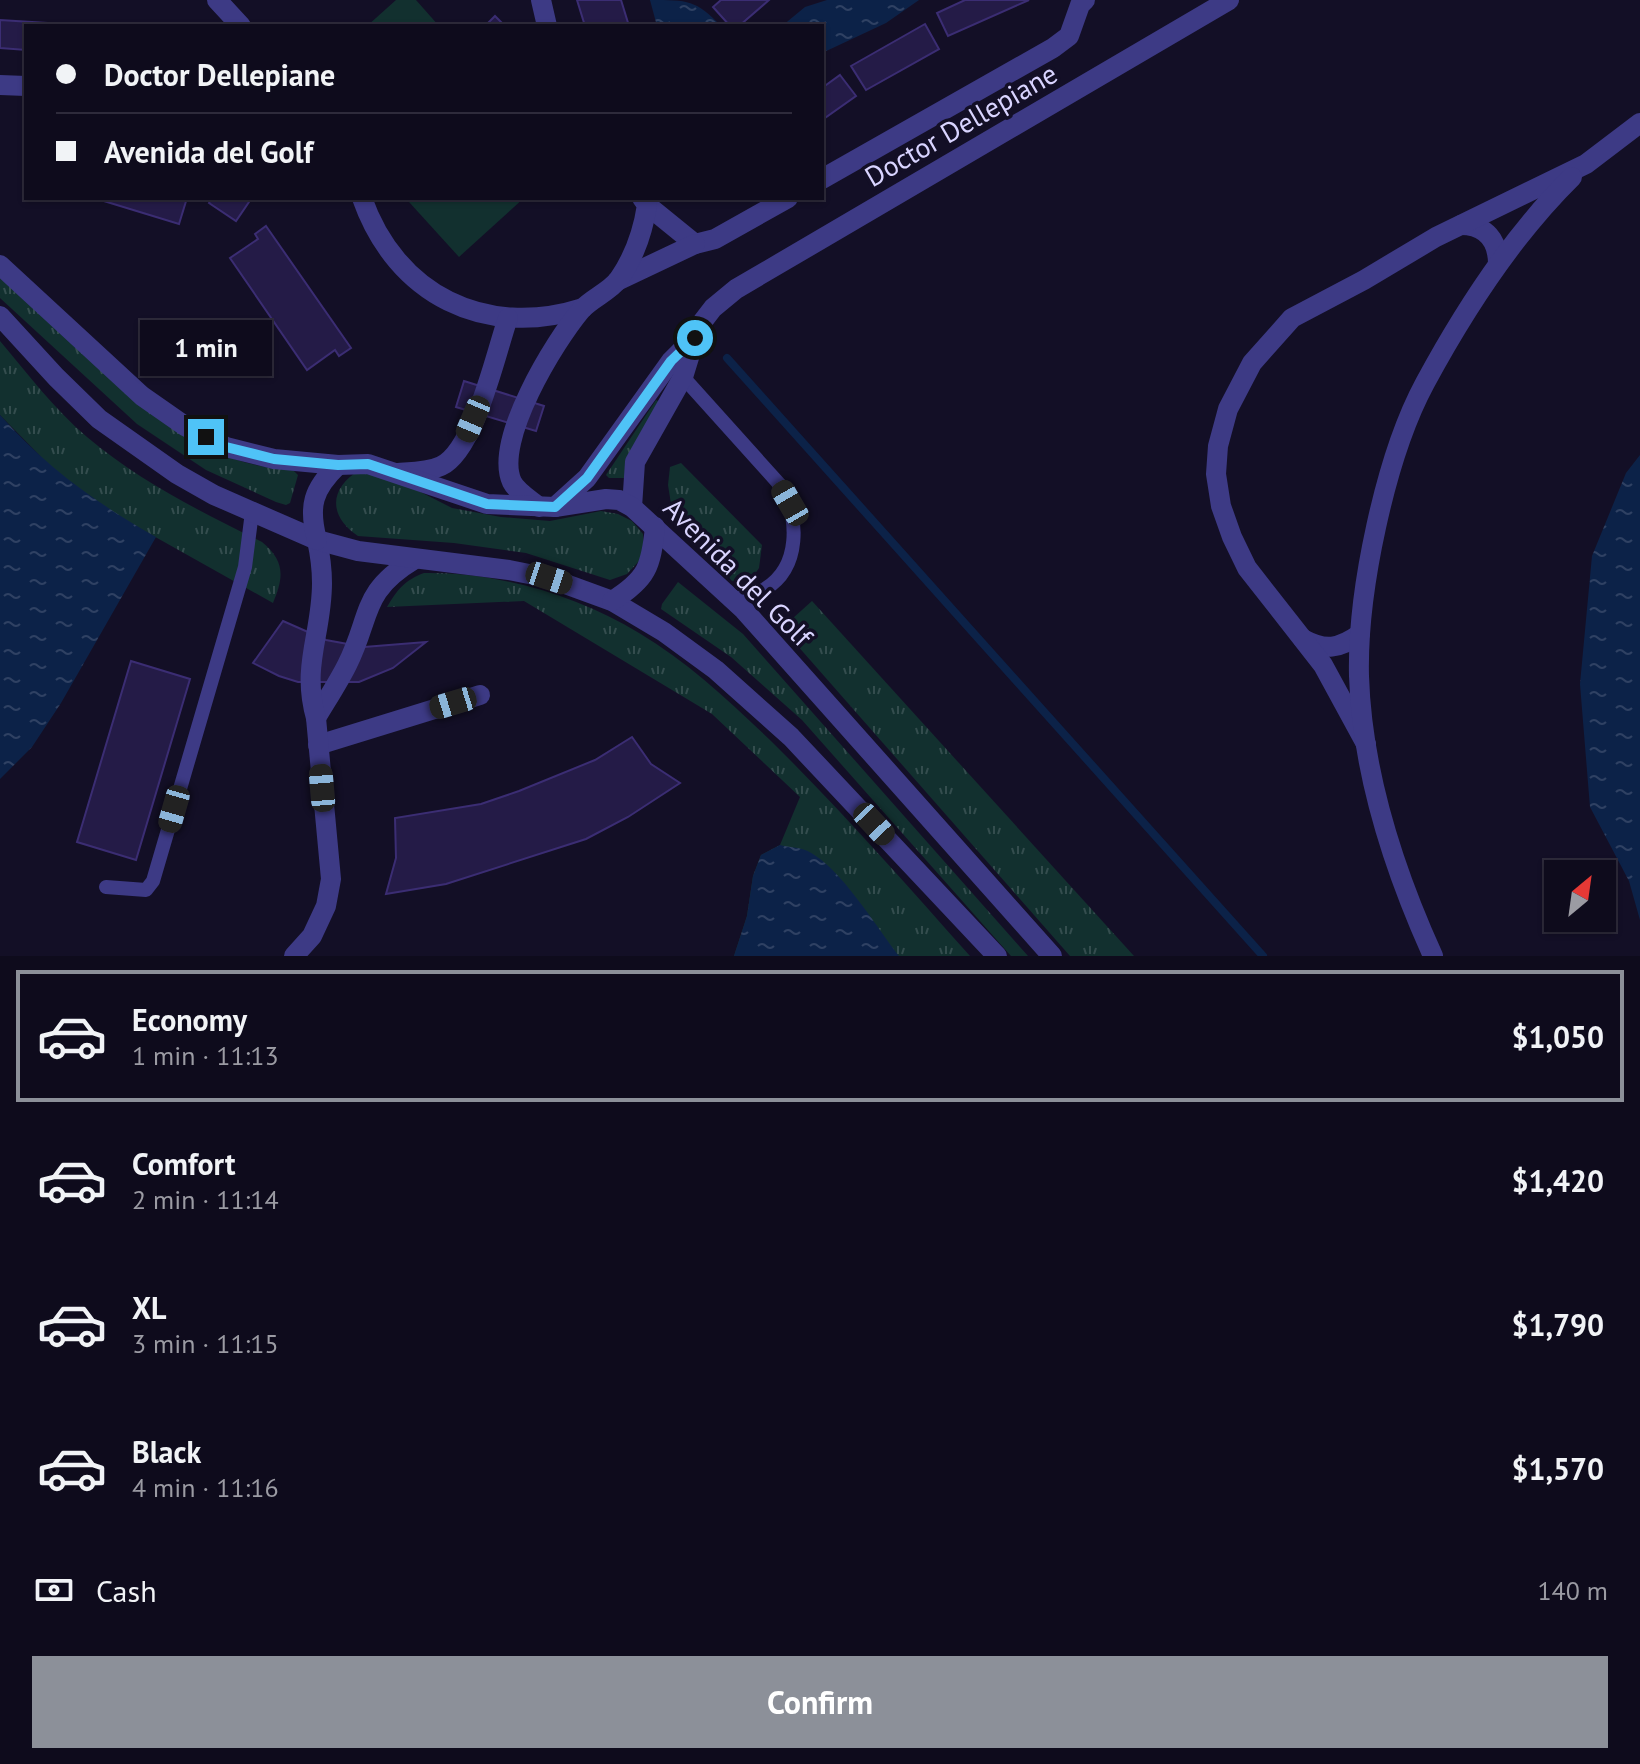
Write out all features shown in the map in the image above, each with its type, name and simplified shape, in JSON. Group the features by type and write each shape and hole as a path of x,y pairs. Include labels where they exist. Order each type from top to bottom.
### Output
{"street":[{"path":"217,0 239,24"},
{"path":"541,0 547,24"},
{"path":"824,178 1053,48 1069,36 1080,5 1085,0"},
{"name":"Doctor Dellepiane","path":"632,507 635,462 683,377 695,338 713,308 736,289 1229,0"},
{"path":"0,85 24,86"},
{"path":"1433,956 1402,879 1366,744 1359,678 1360,634 1376,533 1404,432 1424,384 1498,264 1540,209 1586,164 1640,123"},
{"path":"1366,744 1330,677 1247,568 1232,537 1221,506 1216,474 1218,446 1228,409 1252,363 1292,318 1461,225 1586,164"},
{"path":"363,200 380,239 394,259 417,282 457,307 508,318 556,317 583,308"},
{"path":"547,507 512,482 509,457 527,397 556,345 583,308 617,281 695,244 715,239 784,200"},
{"path":"645,202 695,244"},
{"path":"617,281 644,228 645,202"},
{"path":"1461,225 1472,225 1494,240 1498,264"},
{"name":"Avenida del Golf","path":"0,265 142,396 185,426 226,447 274,459 338,465 368,464 487,504 547,507 606,499 619,500 632,507 734,600 1052,956"},
{"path":"0,316 99,419 177,474 214,495 317,540 358,551 549,578 612,601 664,632 707,664 791,737 997,956"},
{"path":"398,473 444,465 464,442 488,383 508,318"},
{"name":"Doctor Dellepiane","path":"547,507 587,478 671,361 695,338"},
{"path":"294,956 317,926 326,906 331,879 309,673 322,584 312,520 314,499 323,480 338,465"},
{"path":"612,601 630,590 642,577 651,559 655,527"},
{"path":"316,718 349,663 372,599 397,570 415,559"},
{"path":"1303,639 1317,647 1331,648 1347,643 1360,634"},
{"path":"318,745 480,695"}],"lane":[{"path":"683,377 781,486 790,503 795,527 792,553 783,570 766,589 734,600"},
{"path":"106,887 146,890 153,881 245,567 252,512"}],"green space":[{"path":"396,0 416,0 437,24 369,24"},
{"path":"412,200 522,200 459,257 409,202"},
{"path":"0,278 213,451 252,464 293,470 298,475 290,503 276,502 206,470 137,424 0,298"},
{"path":"0,341 63,415 107,453 171,495 270,549 280,570 273,603 109,511 56,472 0,415"},
{"path":"656,400 660,402 627,478 609,478 606,475"},
{"path":"681,463 762,545 759,568 748,584 732,581 672,510 668,485 670,467"},
{"path":"360,470 397,480 452,508 501,517 550,521 601,511 618,514 632,521 643,534 644,547 639,561 627,574 610,580 526,553 454,543 358,536 341,520 336,502 342,485"},
{"path":"424,573 480,577 536,588 615,619 657,644 708,683 771,741 848,820 970,956 734,956 761,855 780,845 800,797 712,714 524,601 387,607 402,586"},
{"path":"678,582 743,634 1028,956 1011,956 802,720 731,657 661,609"},
{"path":"812,601 1134,956 1070,956 782,628"}],"water":[{"path":"650,0 690,3 719,24 656,24"},
{"path":"827,0 919,0 886,23 824,52 824,24 784,24 805,7"},
{"path":"0,415 35,451 73,483 156,537 61,703 32,747 0,779"},
{"path":"1640,455 1640,920 1629,881 1590,807 1580,684 1592,556 1626,473"},
{"path":"780,845 805,850 831,868 899,956 734,956 761,855"}],"building":[{"path":"577,0 621,0 628,24 584,24"},
{"path":"721,0 769,0 741,24 728,24 713,7"},
{"path":"965,0 1029,0 948,36 937,13"},
{"path":"495,16 503,24 487,24"},
{"path":"0,20 63,24 24,24 24,50 0,48"},
{"path":"925,24 939,49 866,90 851,66"},
{"path":"840,75 856,96 824,119 824,87"},
{"path":"101,200 186,200 179,224"},
{"path":"211,200 249,202 236,221 209,203"},
{"path":"266,226 351,348 339,356 335,350 307,370 230,258 258,239 255,234"},
{"path":"464,381 544,406 536,431 456,407"},
{"path":"283,621 326,640 364,647 426,642 393,668 359,682 298,682 253,663"},
{"path":"131,661 190,679 136,860 77,842"},
{"path":"632,737 651,764 680,783 628,817 586,839 446,884 386,894 396,858 395,818 481,804 595,760"}],"waterway":[{"path":"727,358 1263,956"}],"route":[{"path":"206,437 226,447 274,459 338,465 368,464 487,504 555,507 587,478 671,361 695,338"}]}
